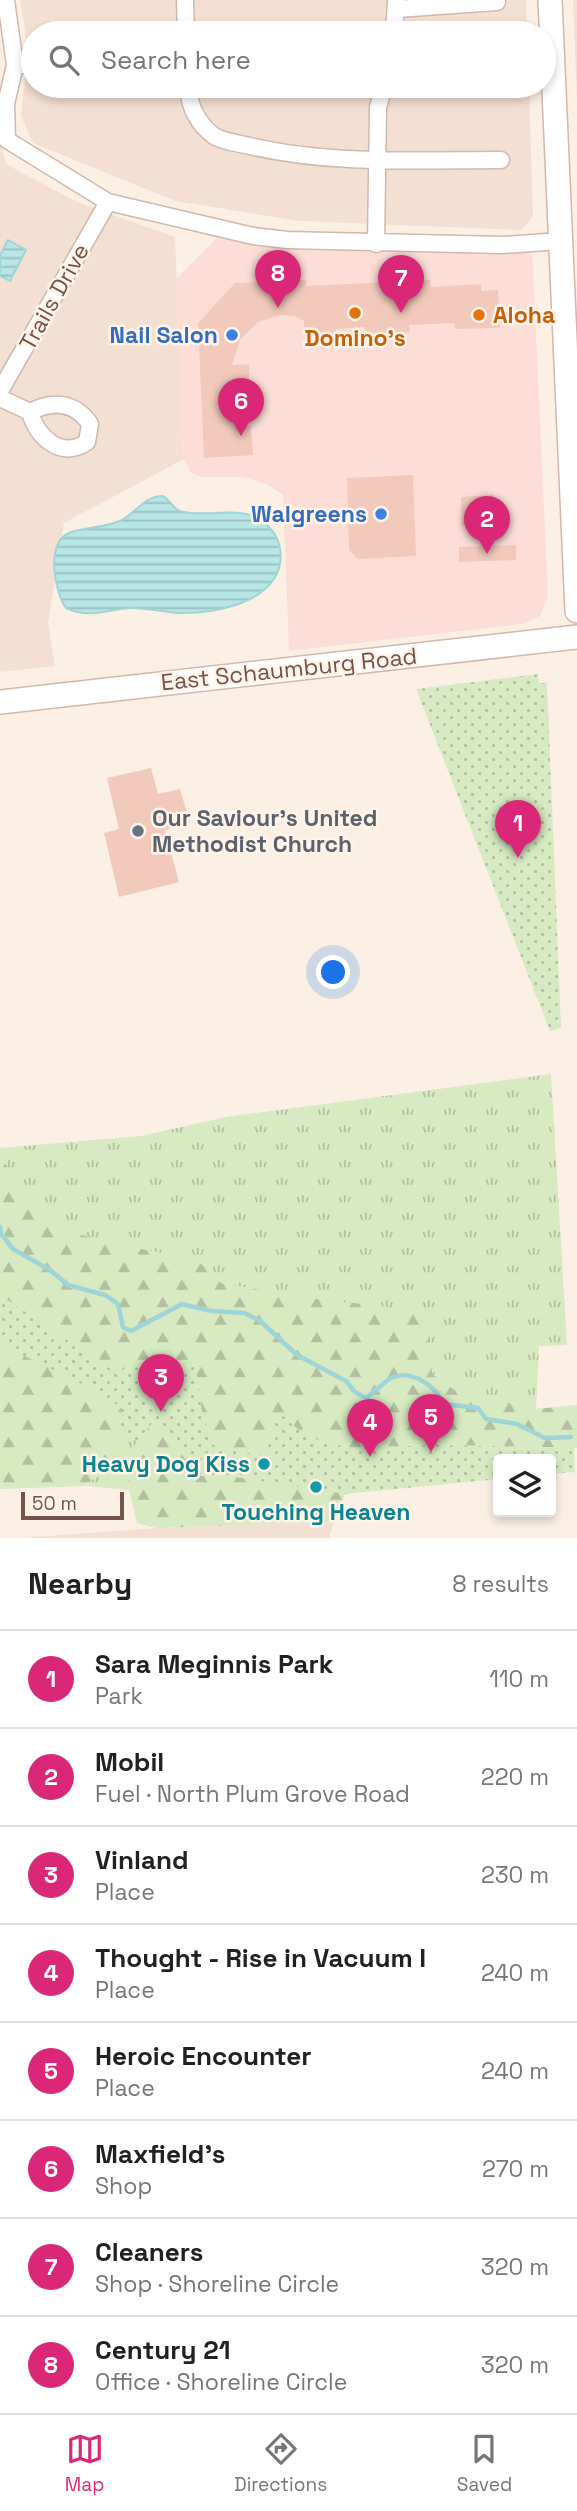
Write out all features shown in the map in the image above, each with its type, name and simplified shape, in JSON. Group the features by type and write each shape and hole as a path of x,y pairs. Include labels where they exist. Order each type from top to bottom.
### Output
{"street":[{"path":"6,0 15,65 6,104 3,140 108,202 253,236 376,244 502,245 560,241"},
{"path":"185,0 186,21"},
{"path":"550,0 551,21"},
{"path":"397,5 497,2"},
{"path":"15,65 21,65"},
{"path":"188,98 198,121 216,138 288,155 376,160 501,160"},
{"path":"376,244 376,160 381,98"},
{"path":"554,98 577,611"},
{"name":"Trails Drive","path":"0,391 108,202"},
{"path":"0,398 30,412"},
{"name":"East Schaumburg Road","path":"0,702 577,637"}],"shaded area":[{"path":"20,0 526,0 527,21 23,21"},
{"path":"573,0 577,0 577,100"},
{"path":"23,98 529,98 533,216 522,230 299,221 175,201 33,143 21,115"},
{"path":"0,140 6,164 77,202 175,237 184,459 64,523 48,623 55,666 0,672"},
{"path":"223,232 532,246 548,596 540,616 522,624 289,651 283,495 266,484 243,477 201,477 191,473 184,459 175,280"},
{"path":"334,1522 329,1538 21,1538 156,1528"}],"green space":[{"path":"538,674 539,683 547,683 561,1028 550,1031 416,689"},
{"path":"551,1074 567,1345 539,1346 536,1409 453,1389 307,1298 220,1283 199,1262 60,1230 26,1194 0,1156 0,1148 141,1136 226,1117"},
{"path":"0,1156 26,1194 60,1230 199,1262 221,1283 307,1298 428,1311 432,1374 453,1389 536,1409 577,1405 577,1448 439,1445 350,1448 307,1437 335,1483 345,1494 334,1522 156,1528 137,1523 129,1490 128,1453 152,1423 183,1454 192,1476 222,1475 202,1413 194,1362 122,1408 113,1451 103,1468 86,1486 0,1489"},
{"path":"0,1295 112,1370 195,1362 202,1413 213,1445 266,1457 274,1417 282,1415 307,1437 350,1448 439,1445 574,1448 575,1472 556,1474 556,1454 493,1454 493,1479 345,1494 222,1475 192,1476 183,1454 152,1423 138,1441 119,1434 122,1408 82,1384 0,1344"},
{"path":"122,1408 202,1413 128,1453 129,1490 86,1486 108,1464"}],"water":[{"path":"8,240 26,250 10,281 0,276 0,255"},
{"path":"163,496 181,511 241,513 261,520 273,532 281,552 279,568 273,580 252,598 209,611 182,613 129,608 83,613 66,608 58,591 54,569 57,547 62,538 74,531 122,520 146,501"}],"building":[{"path":"306,280 306,286 430,280 431,287 481,284 481,291 498,290 500,328 455,329 454,323 409,325 410,332 365,333 365,327 336,329 336,335 305,336 304,321 295,316 281,315 258,322 240,340 232,365 249,364 250,393 245,393 246,426 251,426 253,455 204,458 198,323 235,283"},
{"name":"Walgreens","path":"413,475 416,556 358,559 349,550 347,478"},
{"path":"494,495 495,524 462,526 461,497"},
{"path":"516,545 516,560 459,562 459,547"},
{"name":"Our Saviour's United Methodist Church","path":"151,768 158,794 180,789 190,823 165,830 179,882 119,897 104,833 119,829 107,778"}],"waterway":[{"path":"0,1227 1,1234 13,1249 50,1270 68,1285 105,1295 118,1304 123,1327 131,1331 182,1304 211,1311 244,1313 259,1320 297,1355 346,1381 355,1392 366,1398 393,1377 409,1376 430,1386 444,1404 478,1408 486,1419 517,1424 545,1438 571,1437"}],"place":[{"name":"Century 21","path":"278,308"},
{"name":"Domino's","path":"355,313"},
{"name":"Cleaners","path":"401,313"},
{"name":"Aloha","path":"479,315"},
{"name":"Nail Salon","path":"232,335"},
{"name":"Maxfield's","path":"241,436"},
{"name":"Walgreens","path":"381,514"},
{"name":"Mobil","path":"487,554"},
{"name":"Our Saviour's United Methodist Church","path":"138,831"},
{"name":"Sara Meginnis Park","path":"518,858"},
{"name":"Vinland","path":"161,1412"},
{"name":"Heroic Encounter","path":"431,1452"},
{"name":"Thought - Rise in Vacuum I","path":"370,1457"},
{"name":"Heavy Dog Kiss","path":"264,1464"},
{"name":"Touching Heaven","path":"316,1487"}]}
